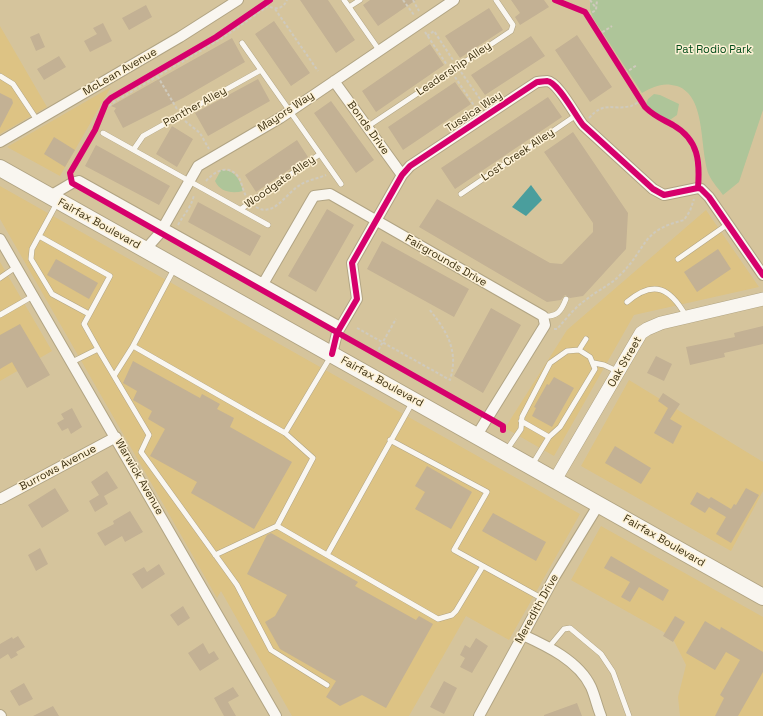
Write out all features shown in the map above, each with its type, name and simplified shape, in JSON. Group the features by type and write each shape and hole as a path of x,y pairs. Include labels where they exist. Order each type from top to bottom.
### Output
{"main road":[{"name":"Fairfax Boulevard","path":"0,168 506,451 763,597"}],"street":[{"name":"McLean Avenue","path":"0,142 180,37 238,0"},
{"name":"Mayors Way","path":"145,250 163,228 198,166 290,111 454,0"},
{"name":"Bonds Drive","path":"334,81 402,176"},
{"name":"Tussica Way","path":"332,354 340,327 357,299 352,263 402,176 410,166 537,82 547,81 555,85 575,116 583,125 653,189 664,195 698,188"},
{"path":"54,198 72,183 79,181 340,327"},
{"path":"698,188 709,197 763,275"},
{"name":"Fairgrounds Drive","path":"263,284 314,196 330,194 544,320"},
{"name":"Warwick Avenue","path":"0,239 116,437 276,716"},
{"name":"Oak Street","path":"555,480 639,336 644,330 654,325 763,299"},
{"path":"477,435 544,320"},
{"name":"Burrows Avenue","path":"0,499 116,437"},
{"name":"Meredith Drive","path":"479,716 543,599 599,504"},
{"path":"523,635 549,647 574,666 590,685 601,716"}],"lane":[{"path":"344,0 379,50"},
{"path":"349,7 360,0"},
{"name":"Leadership Alley","path":"367,127 511,31 513,24 496,0"},
{"path":"242,43 290,111"},
{"name":"Panther Alley","path":"134,149 143,136 261,70"},
{"path":"0,76 13,84 37,120"},
{"name":"Woodgate Alley","path":"290,111 341,184"},
{"name":"Lost Creek Alley","path":"461,194 575,116"},
{"path":"103,133 134,149 189,182"},
{"name":"Woodgate Alley","path":"241,209 320,154"},
{"name":"Woodgate Alley","path":"189,182 268,225"},
{"path":"54,198 39,236 32,249 31,259 52,294 89,314"},
{"path":"678,259 728,224"},
{"path":"39,236 110,276 84,324 149,436 141,452 237,585 271,650 328,685"},
{"path":"114,376 133,346 176,267"},
{"path":"0,278 16,268"},
{"path":"627,302 641,293 655,289 665,290 672,295 686,317"},
{"path":"0,315 33,296"},
{"path":"544,320 561,311 566,299"},
{"path":"579,350 586,339"},
{"path":"133,346 285,433 313,458 277,526 215,555"},
{"path":"72,362 98,349"},
{"path":"506,451 521,429 521,421 550,363 567,351 579,350 590,357 594,363 595,369 560,427 550,437 531,466"},
{"path":"285,433 314,381 332,354"},
{"path":"594,363 604,365 619,372"},
{"path":"327,555 390,440 414,400"},
{"path":"521,421 550,437"},
{"path":"390,440 487,492 454,550 543,599"},
{"path":"277,526 438,618 452,615 456,611 483,566"},
{"path":"549,647 564,629 570,628 601,654 613,672 629,716"}],"path":[{"path":"156,74 216,37 270,0"},
{"path":"275,9 285,4 287,0"},
{"path":"403,0 482,118"},
{"path":"413,0 420,10 413,15"},
{"path":"544,320 549,329 556,329 586,299 603,290 622,274 647,238 656,230 666,224 684,220 690,211 698,188 700,166 693,143 676,126 654,117 645,107 642,100 598,35 588,15 585,12 556,0"},
{"path":"590,0 596,8"},
{"path":"588,15 596,8 597,0"},
{"path":"101,116 105,109 106,103 111,98 224,37 268,6 275,9 318,71"},
{"path":"598,35 612,26"},
{"path":"624,73 637,65"},
{"path":"156,74 187,124 200,133 213,156"},
{"path":"583,125 597,110 606,106 631,106 642,100"},
{"path":"178,226 194,201 195,193 212,175 221,170 230,170 239,178 243,190 251,203 258,208 270,209 277,206 288,193 301,184 324,176 332,171"},
{"path":"357,328 450,380 453,370 453,350 444,328 429,309"},
{"path":"376,354 396,319"},
{"path":"369,351 382,358"}],"shaded area":[{"path":"0,26 47,107 0,134"},
{"path":"111,87 60,176 7,147"},
{"path":"0,186 580,514 509,640 466,616 409,716 292,716 221,591 217,598 0,219"},
{"path":"706,210 759,287 634,315 554,456 505,428 567,330"},
{"path":"0,262 52,351 0,381"},
{"path":"629,380 763,462 763,491 731,551 581,466"},
{"path":"601,526 763,617 763,716 680,716 678,697 686,665 669,631 667,634 571,580"}],"green space":[{"name":"Pat Rodio Park","path":"590,0 763,0 763,110 739,182 723,195 709,175 698,112 693,100 687,92 677,86 667,84 659,85 642,93 593,18 590,9"},
{"path":"654,94 660,95 679,104 677,115 667,122 654,117 645,107 648,99"},
{"path":"221,170 230,171 233,173 240,182 243,191 231,192 220,188 215,181"}],"water":[{"path":"531,185 542,200 526,216 512,207"}],"building":[{"path":"300,0 328,0 355,40 336,53"},
{"path":"370,0 416,0 378,26 363,5"},
{"path":"511,0 544,0 549,7 520,25 515,17 520,13"},
{"path":"146,5 152,17 129,30 122,18"},
{"path":"489,8 503,30 460,58 445,36"},
{"path":"274,21 310,73 291,86 255,34"},
{"path":"103,23 112,41 90,52 84,41 97,34 93,28"},
{"path":"39,33 45,47 36,51 30,37"},
{"path":"577,35 612,87 590,102 555,50"},
{"path":"531,36 545,56 485,95 471,75"},
{"path":"232,38 245,62 183,98 123,128 114,111 116,108 111,106"},
{"path":"430,44 444,65 376,112 362,91"},
{"path":"59,56 66,67 44,80 37,69"},
{"path":"258,79 270,101 208,136 195,113"},
{"path":"455,82 471,104 403,150 388,127"},
{"path":"0,93 12,99 13,103 0,128"},
{"path":"548,97 562,117 455,189 441,168"},
{"path":"331,101 374,160 356,173 314,113"},
{"path":"172,126 193,139 177,167 156,154"},
{"path":"573,132 628,213 626,249 583,296 570,298 565,295 561,300 547,302 419,227 437,199 550,263 562,264 593,232 593,223 544,152"},
{"path":"54,137 75,150 65,167 44,154"},
{"path":"297,140 308,157 256,192 245,175"},
{"path":"96,145 170,186 159,205 85,166"},
{"path":"198,202 261,236 250,256 188,222"},
{"path":"327,209 354,225 316,292 288,276"},
{"path":"382,241 469,289 454,317 367,269"},
{"path":"718,249 731,269 697,292 684,272"},
{"path":"56,259 98,283 89,299 47,275"},
{"path":"491,308 521,325 483,393 454,376"},
{"path":"20,324 50,375 27,388 12,362 0,369 0,335"},
{"path":"763,326 763,344 724,353 725,357 690,365 686,347 735,337 734,333"},
{"path":"656,356 672,364 664,381 647,373"},
{"path":"133,361 200,398 202,394 220,404 217,409 234,418 230,427 292,462 254,529 191,493 197,482 150,456 165,429 148,419 152,411 133,400 137,391 123,383"},
{"path":"554,377 574,388 552,427 532,416 536,408 534,407 547,384 549,385"},
{"path":"663,393 680,404 670,419 682,426 673,444 654,433 668,408 658,401"},
{"path":"72,408 82,427 71,434 68,428 62,431 57,423 64,419 61,414"},
{"path":"615,446 651,468 641,484 605,463"},
{"path":"427,466 472,492 451,529 415,509 425,492 415,486"},
{"path":"107,471 118,488 104,496 108,504 95,512 89,501 99,495 91,482"},
{"path":"55,488 69,511 42,528 28,505"},
{"path":"746,488 759,495 731,543 716,534 726,517 709,507 705,513 690,504 697,492 709,499 711,497 731,509 734,504 736,505"},
{"path":"130,511 143,532 125,542 122,536 105,546 97,533 114,524 113,521"},
{"path":"493,513 546,542 536,561 482,531"},
{"path":"271,533 358,582 355,586 416,620 419,616 433,624 386,708 362,695 340,706 326,697 336,681 280,649 265,622 275,616 287,595 247,574 267,535"},
{"path":"40,548 48,564 36,571 28,555"},
{"path":"611,556 669,590 663,601 639,587 630,602 621,597 630,582 604,568"},
{"path":"159,564 165,574 142,589 132,574 144,567 147,572"},
{"path":"183,606 190,618 178,626 170,615"},
{"path":"675,616 685,622 673,642 663,636"},
{"path":"705,621 720,630 721,627 763,652 763,672 738,716 715,716 724,698 720,695 740,660 726,652 715,670 686,653"},
{"path":"18,636 25,647 16,652 18,655 11,659 8,654 0,659 0,644 12,637 13,639"},
{"path":"476,638 488,646 472,673 460,667 465,658 460,655 465,645 470,648"},
{"path":"203,643 209,654 214,651 219,659 200,671 188,653"},
{"path":"444,681 457,688 444,714 430,707"},
{"path":"24,683 33,699 19,706 10,691"},
{"path":"233,687 239,696 228,702 236,716 224,716 214,698"},
{"path":"577,703 582,716 544,716 544,715"},
{"path":"53,706 59,716 33,716"}],"cycle path":[{"path":"270,0 216,37 111,98 106,103 95,130 70,173 72,183 503,426 503,430"},
{"path":"555,0 585,12 645,107 655,116 682,131 688,138 693,145 698,161 698,188"},
{"path":"332,354 337,333 357,299 352,263 402,175 410,166 537,82 547,81 556,87 583,125 653,189 664,195 698,188 701,189 709,197 763,275"}]}
